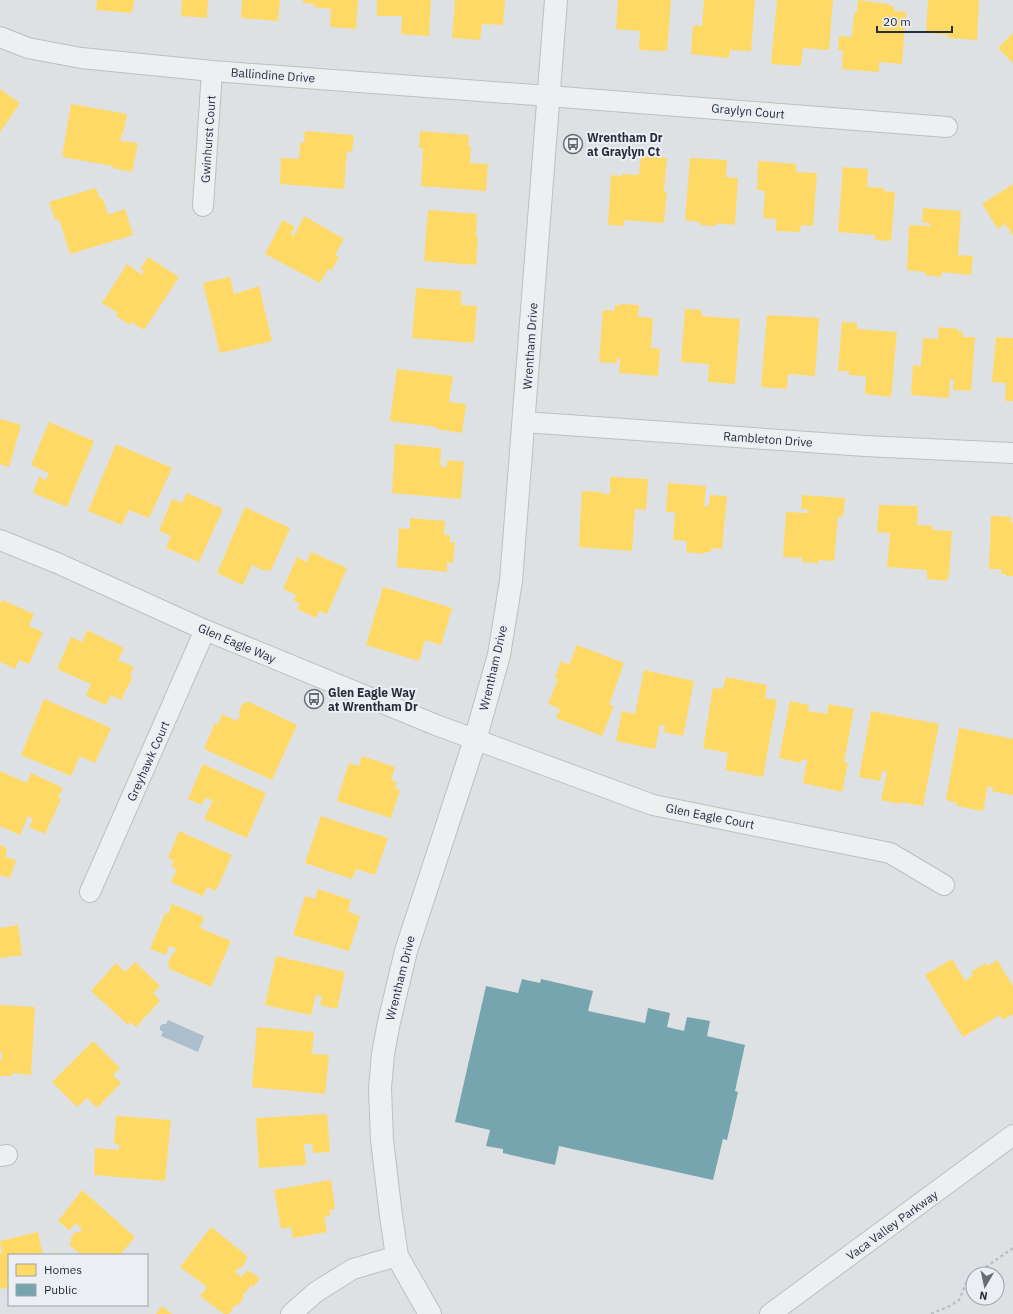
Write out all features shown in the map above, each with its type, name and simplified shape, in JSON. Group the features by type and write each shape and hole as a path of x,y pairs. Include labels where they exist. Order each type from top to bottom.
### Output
{"street":[{"name":"Wrentham Drive","path":"430,1314 397,1256 382,1140 380,1088 383,1054 406,951 475,740 499,654 511,581 556,0"},
{"name":"Ballindine Drive","path":"0,37 28,48 81,58 212,71 548,96"},
{"name":"Gwinhurst Court","path":"203,206 212,71"},
{"name":"Graylyn Court","path":"548,96 947,127"},
{"name":"Rambleton Drive","path":"524,422 865,446 1013,453"},
{"name":"Glen Eagle Way","path":"0,540 57,563 205,630 475,740"},
{"name":"Greyhawk Court","path":"90,892 205,630"},
{"name":"Glen Eagle Court","path":"475,740 653,805 890,853 944,885"},
{"name":"Vaca Valley Parkway","path":"770,1314 1013,1135"},
{"path":"291,1314 316,1292 353,1269 397,1256"}],"path":[{"path":"987,1266 1013,1248"},
{"path":"931,1314 952,1305 959,1300 965,1286"}],"water":[{"path":"168,1020 204,1036 198,1052 161,1036 163,1032 160,1030 160,1027 162,1024 166,1024"}],"building: Homes":[{"path":"97,0 134,0 132,13 96,10"},
{"path":"182,0 208,0 207,18 181,16"},
{"path":"242,0 280,0 278,21 241,18"},
{"path":"303,0 358,0 356,29 330,27 331,9 314,7 314,4 303,3"},
{"path":"377,0 431,0 429,36 401,34 402,16 377,16"},
{"path":"455,0 505,0 503,25 482,24 480,40 452,38"},
{"path":"618,0 671,0 667,51 639,50 640,31 616,29"},
{"path":"704,0 755,0 751,51 730,50 729,58 691,54 693,25 702,26"},
{"path":"777,0 833,0 829,50 803,48 801,66 771,64"},
{"path":"858,0 889,4 889,6 894,6 894,11 906,12 902,64 879,62 879,72 842,69 843,50 838,50 839,36 852,37 854,13 857,13"},
{"path":"928,0 979,0 977,40 948,38 948,35 926,33"},
{"path":"1013,33 1013,63 998,48"},
{"path":"0,89 20,103 0,132"},
{"path":"71,104 127,114 120,141 138,143 132,172 113,168 113,166 62,157"},
{"path":"305,131 354,135 352,152 347,151 344,189 280,184 281,158 299,159 300,142 304,143"},
{"path":"420,131 469,135 468,146 471,146 470,163 488,164 486,191 421,186 423,148 419,148"},
{"path":"641,156 667,158 664,192 667,192 664,223 624,220 624,226 608,225 611,175 639,175"},
{"path":"690,158 727,160 726,177 738,178 735,225 717,223 716,226 700,225 700,222 685,220"},
{"path":"758,161 796,164 796,172 817,173 813,226 801,225 800,232 776,231 776,219 763,218 765,191 757,190"},
{"path":"843,167 868,169 867,187 884,188 883,191 895,192 891,241 875,240 875,235 838,232"},
{"path":"1013,184 1013,236 1005,224 998,229 982,204"},
{"path":"96,188 100,199 103,198 108,215 125,209 133,235 70,254 59,219 55,220 49,202"},
{"path":"923,208 961,211 958,255 973,256 971,275 942,272 941,277 925,275 925,272 907,270 909,225 930,226 930,223 922,222"},
{"path":"428,210 477,214 476,237 478,238 476,265 424,261"},
{"path":"304,216 344,239 335,255 339,257 331,271 328,269 320,283 265,254 283,220 295,227 291,234 294,236"},
{"path":"148,257 179,277 144,330 132,322 130,325 116,316 118,313 102,303 127,264 142,275 144,271 140,269"},
{"path":"230,277 234,294 259,286 272,341 220,353 203,283"},
{"path":"416,288 461,291 461,305 477,306 474,343 412,338"},
{"path":"620,304 639,305 638,317 653,318 651,348 660,349 658,376 619,373 620,359 617,358 617,363 599,362 603,310 614,311 615,305 620,306"},
{"path":"685,309 702,310 701,316 740,319 735,384 708,382 709,364 681,362"},
{"path":"767,315 819,318 815,376 788,374 787,389 761,387"},
{"path":"842,322 857,323 857,329 897,332 891,397 865,394 866,376 849,375 849,371 838,371"},
{"path":"939,327 958,329 958,332 963,332 963,337 975,337 971,391 953,390 954,380 950,379 949,398 911,395 913,365 921,366 923,338 938,339"},
{"path":"996,337 1013,338 1013,401 1005,401 1006,383 992,382"},
{"path":"397,369 453,376 449,402 466,404 462,433 436,429 437,427 390,421"},
{"path":"0,419 21,425 9,467 0,464"},
{"path":"49,422 94,441 67,507 33,493 39,477 46,480 49,473 31,465"},
{"path":"116,444 172,468 149,518 129,510 122,525 88,511"},
{"path":"395,444 441,448 440,466 447,467 447,460 464,462 461,499 392,493"},
{"path":"610,477 648,479 646,510 635,509 632,551 579,547 582,491 610,494"},
{"path":"668,483 706,486 704,506 709,506 710,495 727,496 722,549 711,548 711,552 705,552 705,554 686,552 687,541 673,540 675,512 666,512"},
{"path":"187,493 223,509 199,562 166,548 171,536 159,531 172,499 182,503"},
{"path":"802,495 845,498 843,517 838,516 834,561 819,560 818,563 802,562 802,558 783,557 786,512 809,513 809,510 801,509"},
{"path":"879,505 918,506 917,525 933,526 932,530 952,531 949,574 947,581 927,579 927,570 887,567 890,533 877,532"},
{"path":"245,507 290,528 271,570 265,571 252,565 243,585 217,573"},
{"path":"991,516 1011,517 1011,523 1013,522 1013,576 1001,574 1001,569 989,569"},
{"path":"410,518 445,521 444,535 450,535 450,542 455,543 453,563 447,562 447,572 397,567 399,528 410,529"},
{"path":"311,552 347,568 327,614 319,611 316,618 297,609 300,604 294,601 296,595 283,589 297,557 307,562"},
{"path":"383,587 452,608 441,645 425,640 419,661 366,645"},
{"path":"2,600 34,614 29,626 43,632 29,664 19,660 15,669 0,662 0,604"},
{"path":"87,630 124,648 118,660 134,667 130,675 133,676 121,700 111,695 106,705 86,696 91,684 57,669 71,637 82,642"},
{"path":"577,645 624,663 609,705 614,706 602,736 556,718 560,709 548,704 558,679 555,678 561,661 569,665"},
{"path":"644,670 694,681 683,736 664,732 665,725 660,725 655,749 616,741 622,711 635,714"},
{"path":"726,677 767,685 765,698 777,700 763,777 725,770 728,753 703,748 713,688 723,689"},
{"path":"44,699 111,728 95,763 80,756 71,776 21,755"},
{"path":"247,701 297,725 272,780 204,749 215,723 218,725 222,714 237,721 240,716 239,713 242,704 246,703"},
{"path":"790,701 809,705 808,711 827,714 829,704 854,709 844,762 848,763 842,792 803,783 807,760 802,759 801,763 779,758"},
{"path":"871,711 939,724 923,806 900,802 900,804 881,800 887,772 882,771 880,781 859,777"},
{"path":"959,728 1013,739 1013,795 992,791 993,787 988,786 983,811 957,806 957,803 946,800"},
{"path":"362,756 395,767 391,780 397,782 395,788 400,790 391,818 337,801 349,763 359,766"},
{"path":"203,764 266,793 247,838 204,819 213,800 205,798 202,805 188,799"},
{"path":"0,771 27,783 31,773 63,788 58,797 61,799 45,834 29,827 33,819 28,816 20,835 0,826"},
{"path":"321,816 388,838 375,875 356,869 352,879 305,863"},
{"path":"179,831 232,855 216,891 207,887 203,896 171,882 177,869 171,866 174,860 168,858"},
{"path":"0,845 7,848 5,857 16,860 10,878 0,875"},
{"path":"318,889 351,900 348,912 360,916 349,951 293,935 305,896 315,899"},
{"path":"172,904 204,917 200,928 231,941 211,987 168,968 168,963 176,949 169,946 166,955 150,949 165,913 168,914"},
{"path":"18,925 22,955 0,958 0,928"},
{"path":"276,956 345,972 337,1009 320,1005 322,996 316,995 311,1015 265,1005"},
{"path":"952,959 965,981 973,975 971,972 986,963 988,966 997,960 1013,986 1013,1014 1003,1020 1000,1015 963,1037 925,975"},
{"path":"135,962 160,986 153,993 160,1001 136,1027 130,1022 128,1025 91,991 116,963 125,972"},
{"path":"0,1005 35,1007 31,1075 12,1073 12,1076 0,1076 0,1060 2,1060 2,1052 0,1052"},
{"path":"257,1027 314,1032 312,1054 329,1055 325,1094 252,1087"},
{"path":"93,1041 120,1068 113,1075 121,1083 97,1108 87,1098 77,1107 52,1082"},
{"path":"327,1114 330,1152 313,1153 312,1144 304,1144 306,1165 259,1168 256,1118"},
{"path":"116,1116 171,1120 165,1181 94,1175 95,1148 119,1150 119,1144 114,1144"},
{"path":"331,1180 335,1209 329,1210 330,1216 324,1217 327,1232 293,1238 291,1227 281,1229 274,1190"},
{"path":"82,1190 135,1237 121,1254 81,1254 69,1245 71,1242 71,1237 82,1229 76,1223 69,1230 58,1221"},
{"path":"211,1227 247,1256 246,1261 241,1268 237,1269 235,1272 241,1277 248,1270 260,1279 253,1287 251,1285 243,1295 243,1299 238,1305 235,1305 229,1314 224,1314 200,1296 207,1287 180,1267"},
{"path":"38,1232 43,1254 8,1254 8,1287 0,1289 0,1253 2,1252 0,1241"},
{"path":"162,1306 172,1314 156,1314"}],"building: Public":[{"path":"522,979 540,983 541,979 593,991 588,1011 645,1023 648,1008 670,1013 667,1027 684,1031 687,1017 710,1021 707,1036 745,1045 735,1091 738,1092 727,1140 723,1139 713,1180 559,1146 555,1165 503,1153 503,1149 486,1146 490,1130 455,1122 486,986 518,993"}],"place":[{"name":"Wrentham Dr at Graylyn Ct","path":"573,144"},
{"name":"Glen Eagle Way at Wrentham Dr","path":"314,699"}]}
